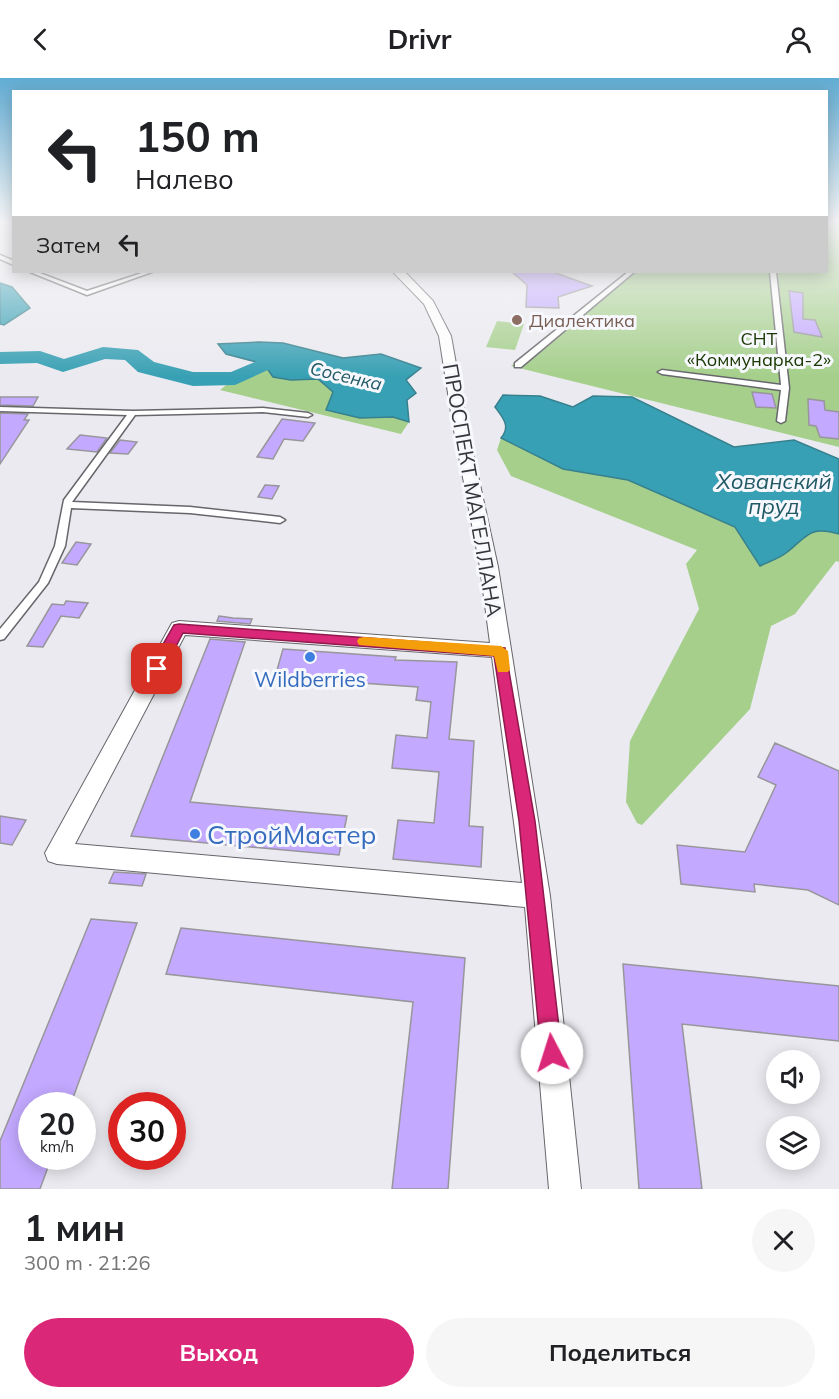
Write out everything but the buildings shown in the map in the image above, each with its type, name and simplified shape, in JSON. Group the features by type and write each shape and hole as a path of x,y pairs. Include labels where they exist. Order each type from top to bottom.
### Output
{"street":[{"name":"ПРОСПЕКТ МАГЕЛЛАНА","path":"400,273 429,303 445,336 460,425 489,567 537,896 565,1189"},
{"path":"501,651 179,628 57,853 537,896"}],"lane":[{"path":"36,273 87,293 146,273"},
{"path":"518,365 630,273"},
{"path":"773,273 785,388 782,421"},
{"path":"662,372 785,388"},
{"path":"0,409 133,413 263,410 308,415"},
{"path":"0,636 43,583 60,546 68,501 133,413"},
{"path":"68,505 190,510 280,520"}],"green space":[{"name":"СНТ «Коммунарка-2»","path":"626,273 839,273 839,447 511,366"},
{"path":"497,321 524,324 515,350 486,347"},
{"path":"264,364 291,380 318,379 333,392 327,410 393,417 409,422 401,434 220,390 235,378"},
{"path":"501,438 563,469 628,480 735,527 760,566 783,555 809,534 821,531 839,534 839,562 836,561 795,614 771,626 750,709 642,825 637,823 626,802 630,741 699,609 686,564 697,550 511,476 497,450"}],"water":[{"path":"0,283 12,287 30,308 4,325 0,324"},
{"path":"283,343 343,358 381,354 421,368 406,380 416,393 407,400 409,422 393,417 360,418 326,410 333,392 318,379 291,380 273,377 264,364 226,354 218,344"},
{"name":"Хованский пруд","path":"503,395 540,396 573,407 593,396 632,397 734,447 794,440 839,459 839,534 821,531 809,534 783,555 760,566 735,527 628,480 563,469 501,438 506,426 495,407"}],"waterway":[{"name":"Сосенка","path":"0,358 40,357 63,366 103,353 131,354 146,367 193,379 235,378 264,364 307,365"}],"slow traffic":[{"path":"364,641 501,651 503,669"}],"place":[{"name":"Диалектика","path":"517,320"},
{"name":"Wildberries","path":"310,657"},
{"name":"СтройМастер","path":"195,834"}],"route":[{"path":"157,669 179,628 501,651 527,821 552,1053"}]}
